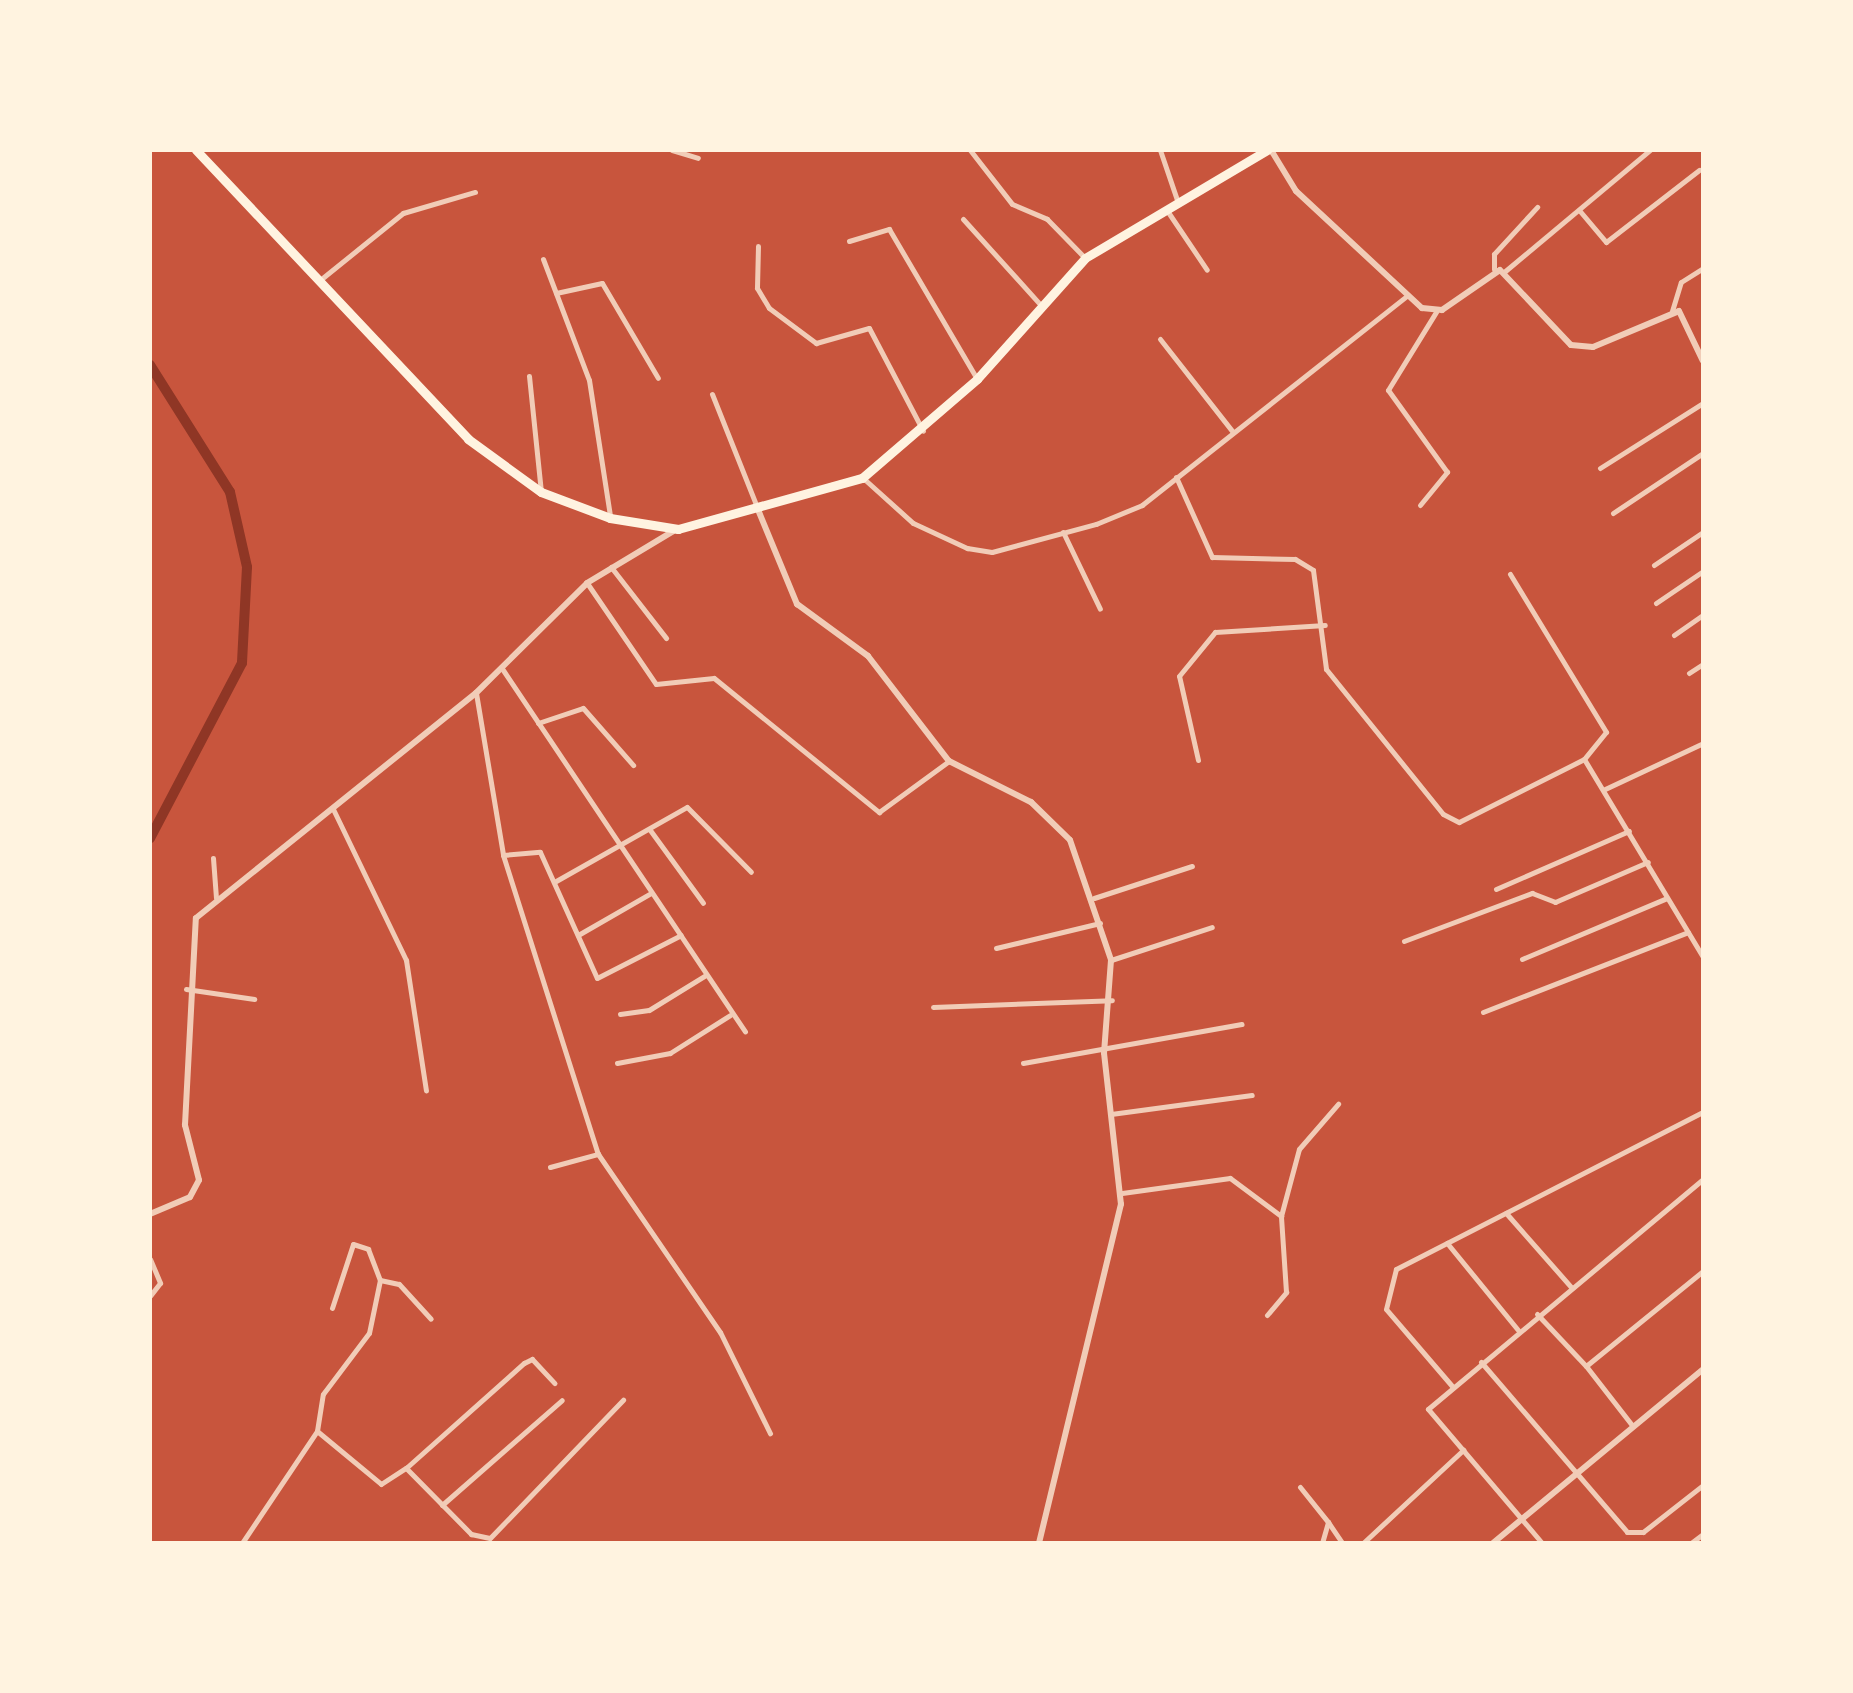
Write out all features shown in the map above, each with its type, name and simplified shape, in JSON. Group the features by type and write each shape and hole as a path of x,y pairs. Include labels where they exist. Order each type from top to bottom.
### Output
{"main road":[{"path":"196,150 468,439 541,492 610,518 678,529 759,512 862,478 923,431 977,379 1038,303 1086,258 1164,207 1269,150"}],"street":[{"path":"672,150 698,158"},
{"path":"970,150 1012,204 1047,219 1086,258"},
{"path":"1160,150 1176,200"},
{"path":"1269,150 1296,190 1407,296 1436,312"},
{"path":"1504,272 1650,150"},
{"path":"1579,210 1606,242 1699,170"},
{"path":"318,282 403,213 475,192"},
{"path":"1164,207 1208,270"},
{"path":"1494,270 1494,254 1536,208"},
{"path":"963,219 1038,303"},
{"path":"849,241 889,229 977,379"},
{"path":"758,246 756,288 769,308 816,344 868,328 923,431"},
{"path":"543,259 589,380 610,518"},
{"path":"1672,311 1681,282 1703,268"},
{"path":"1420,505 1447,472 1388,390 1436,312 1494,270 1504,272 1576,348 1672,311 1688,316 1703,361"},
{"path":"556,293 602,283 658,378"},
{"path":"862,478 913,524 966,548 992,552 1063,532 1142,505 1407,296"},
{"path":"1160,339 1234,432"},
{"path":"529,376 541,492"},
{"path":"712,394 797,604 868,656 949,762 1031,802 1062,830 1094,898 1111,960 1112,1000 1104,1053 1122,1193 1039,1543"},
{"path":"1600,468 1703,402"},
{"path":"1613,513 1703,453"},
{"path":"1176,477 1212,557 1303,562 1325,625 1326,669 1451,821 1584,759 1603,746 1606,732 1510,574"},
{"path":"150,1214 190,1198 199,1180 186,1125 189,938 216,898 504,670 586,583 678,529"},
{"path":"1063,532 1100,609"},
{"path":"1654,564 1703,532"},
{"path":"611,568 666,638"},
{"path":"1656,603 1703,571"},
{"path":"586,583 656,684 714,678 879,812 949,762"},
{"path":"1674,635 1703,615"},
{"path":"1198,760 1179,676 1215,632 1325,625"},
{"path":"1689,673 1703,664"},
{"path":"504,670 730,1015 745,1032"},
{"path":"476,693 503,856 598,1154 720,1332 770,1434"},
{"path":"538,723 583,708 634,765"},
{"path":"1606,789 1703,743"},
{"path":"1584,759 1606,789 1703,956"},
{"path":"333,809 406,960 426,1090"},
{"path":"556,881 693,809 751,872"},
{"path":"650,830 704,903"},
{"path":"1496,889 1630,830"},
{"path":"503,856 532,847 556,881 600,980 681,935"},
{"path":"213,858 216,898"},
{"path":"1404,941 1532,894 1555,902 1648,862"},
{"path":"1094,898 1192,866"},
{"path":"578,935 651,893"},
{"path":"1522,959 1668,897"},
{"path":"996,948 1101,923"},
{"path":"1111,960 1212,928"},
{"path":"1482,1012 1688,932"},
{"path":"620,1014 649,1010 706,975"},
{"path":"186,989 254,999"},
{"path":"933,1006 1112,1000"},
{"path":"617,1063 670,1052 730,1015"},
{"path":"1023,1063 1104,1053 1242,1024"},
{"path":"1111,1114 1252,1096"},
{"path":"1267,1315 1286,1292 1281,1216 1306,1135 1338,1104"},
{"path":"1452,1386 1383,1302 1396,1269 1703,1112"},
{"path":"550,1168 598,1154"},
{"path":"1122,1193 1230,1178 1281,1216"},
{"path":"1542,1543 1428,1409 1703,1179"},
{"path":"1506,1213 1571,1287"},
{"path":"1447,1243 1518,1330"},
{"path":"242,1543 317,1431 323,1394 369,1333 380,1280 368,1249 353,1244 332,1308"},
{"path":"150,1259 160,1282 150,1296"},
{"path":"1586,1366 1703,1272"},
{"path":"380,1280 400,1284 431,1318"},
{"path":"1537,1314 1586,1366 1632,1425"},
{"path":"317,1431 381,1484 406,1468 524,1363 532,1359 554,1383"},
{"path":"1481,1362 1635,1535 1703,1485"},
{"path":"1493,1543 1703,1368"},
{"path":"442,1504 562,1400"},
{"path":"406,1468 471,1534 490,1538 623,1400"},
{"path":"1363,1543 1462,1450"},
{"path":"1300,1487 1342,1543"},
{"path":"1322,1543 1328,1522"},
{"path":"1691,1543 1703,1534"}],"waterway":[{"path":"150,365 230,492 247,567 242,663 150,838"}]}
